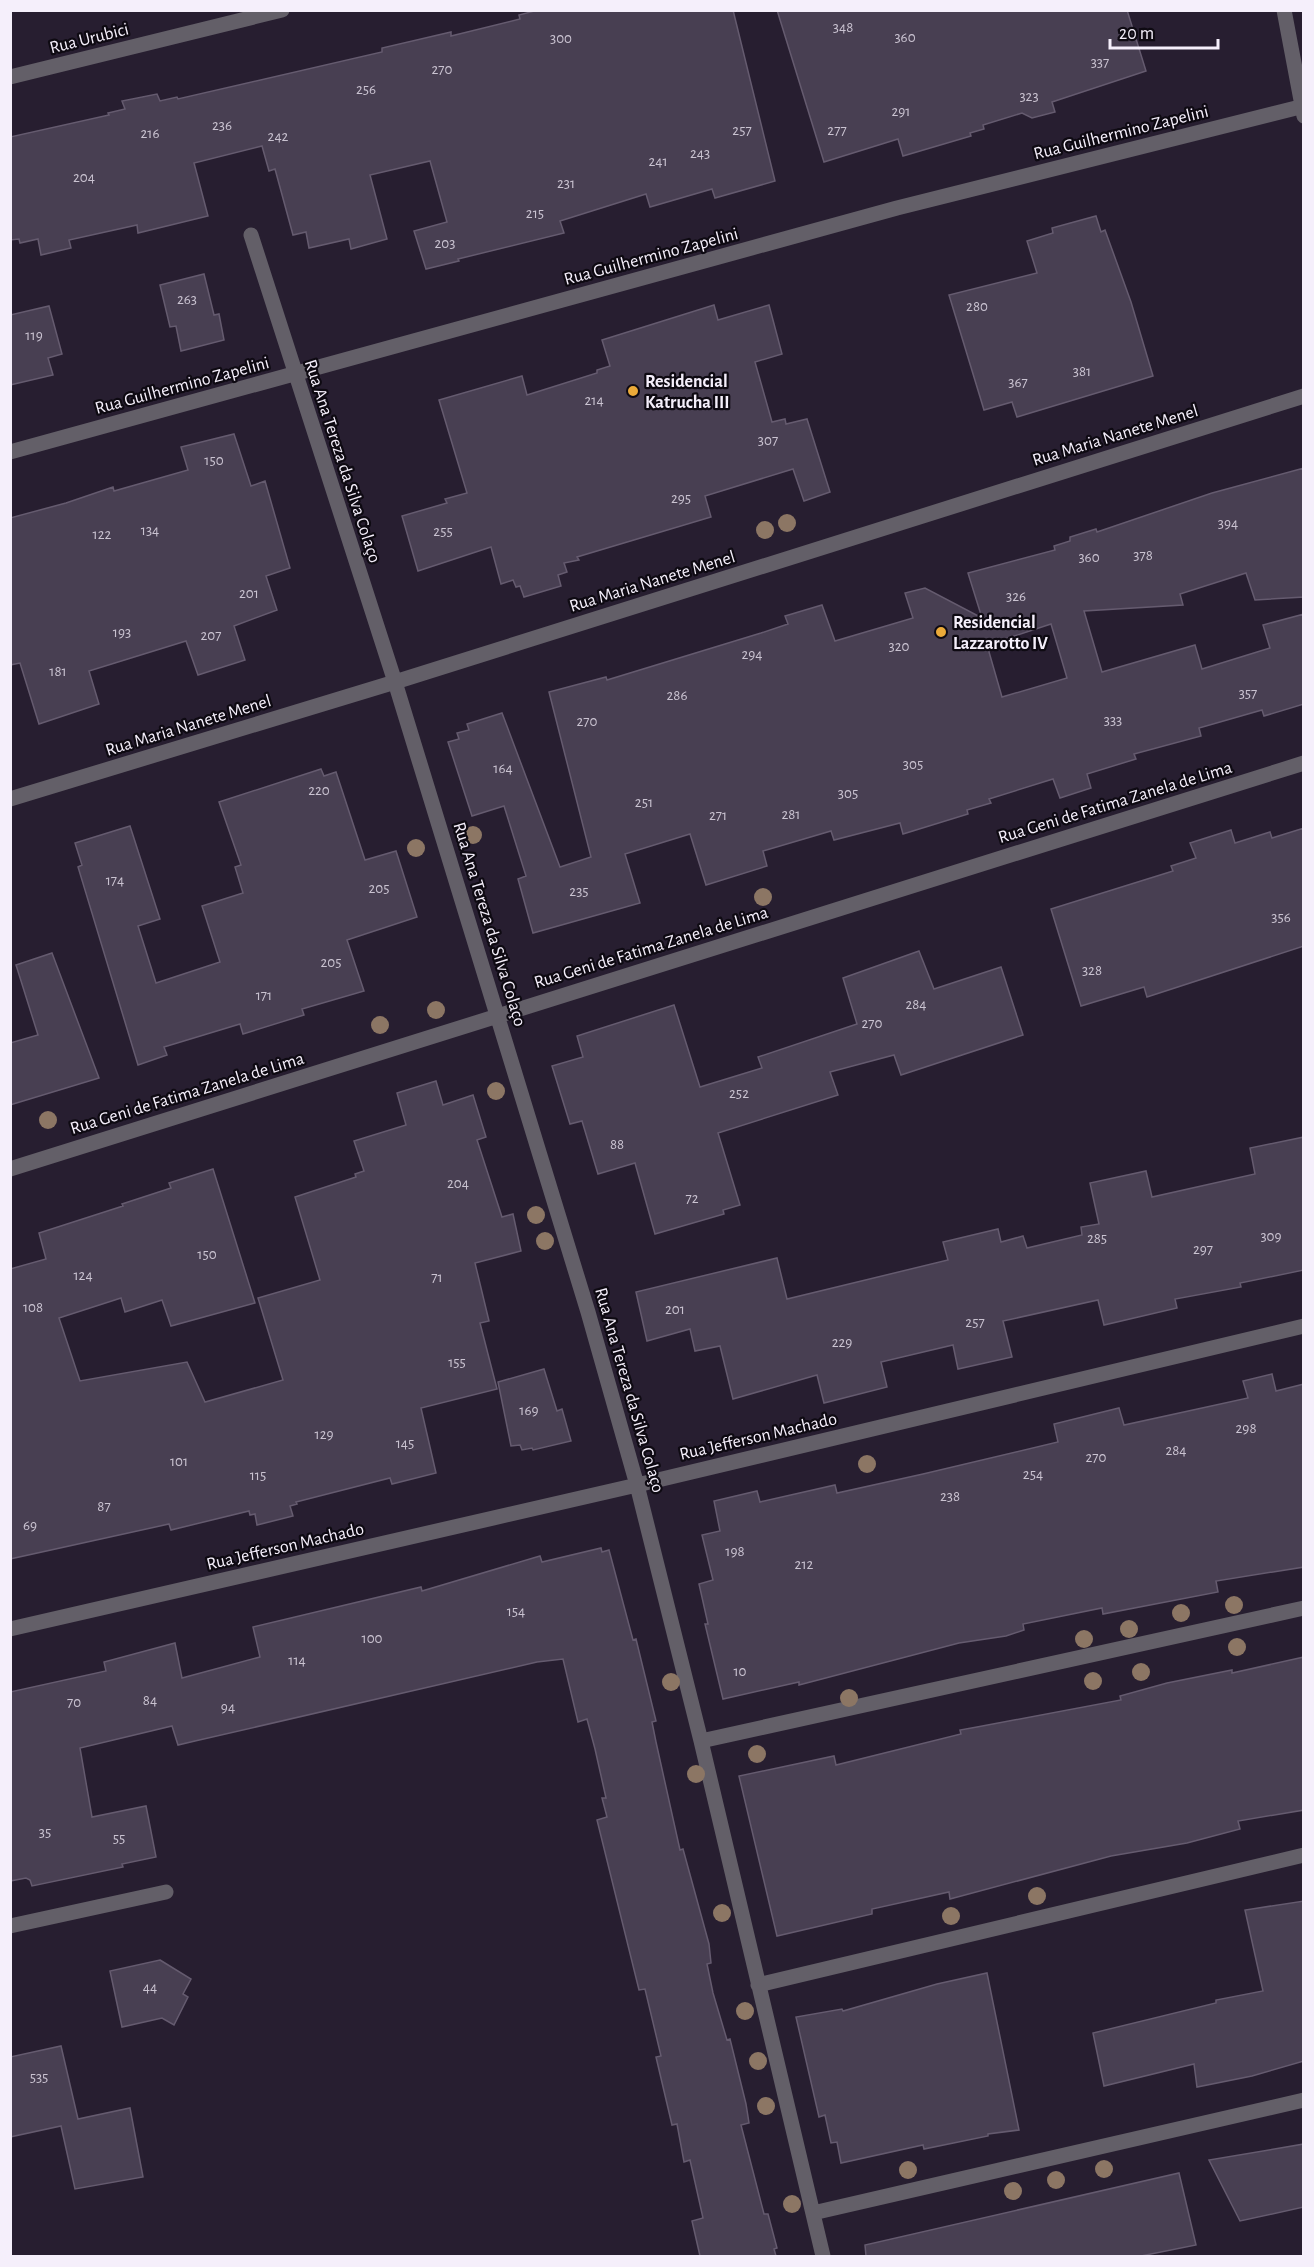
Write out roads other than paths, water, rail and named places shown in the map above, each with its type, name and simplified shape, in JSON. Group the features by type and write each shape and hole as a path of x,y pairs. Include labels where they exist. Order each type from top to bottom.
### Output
{"street":[{"name":"Rua Urubici","path":"10,77 282,10"},
{"path":"1284,10 1303,110"},
{"name":"Rua Guilhermino Zapelini","path":"10,452 897,208 1303,110"},
{"name":"Rua Ana Tereza da Silva Colaço","path":"251,235 395,682 585,1301 637,1485 674,1630 823,2256"},
{"name":"Rua Maria Nanete Menel","path":"10,799 395,682 1304,396"},
{"name":"Rua Geni de Fatima Zanela de Lima","path":"10,1169 1304,763"},
{"name":"Rua Jefferson Machado","path":"10,1629 637,1485 1304,1326"},
{"path":"701,1741 1304,1608"},
{"path":"758,1984 1304,1855"},
{"path":"10,1926 166,1892"},
{"path":"813,2213 1304,2100"}],"place":[{"name":"Residencial Katrucha III","path":"633,391"},
{"name":"Residencial Lazzarotto IV","path":"941,632"}]}
